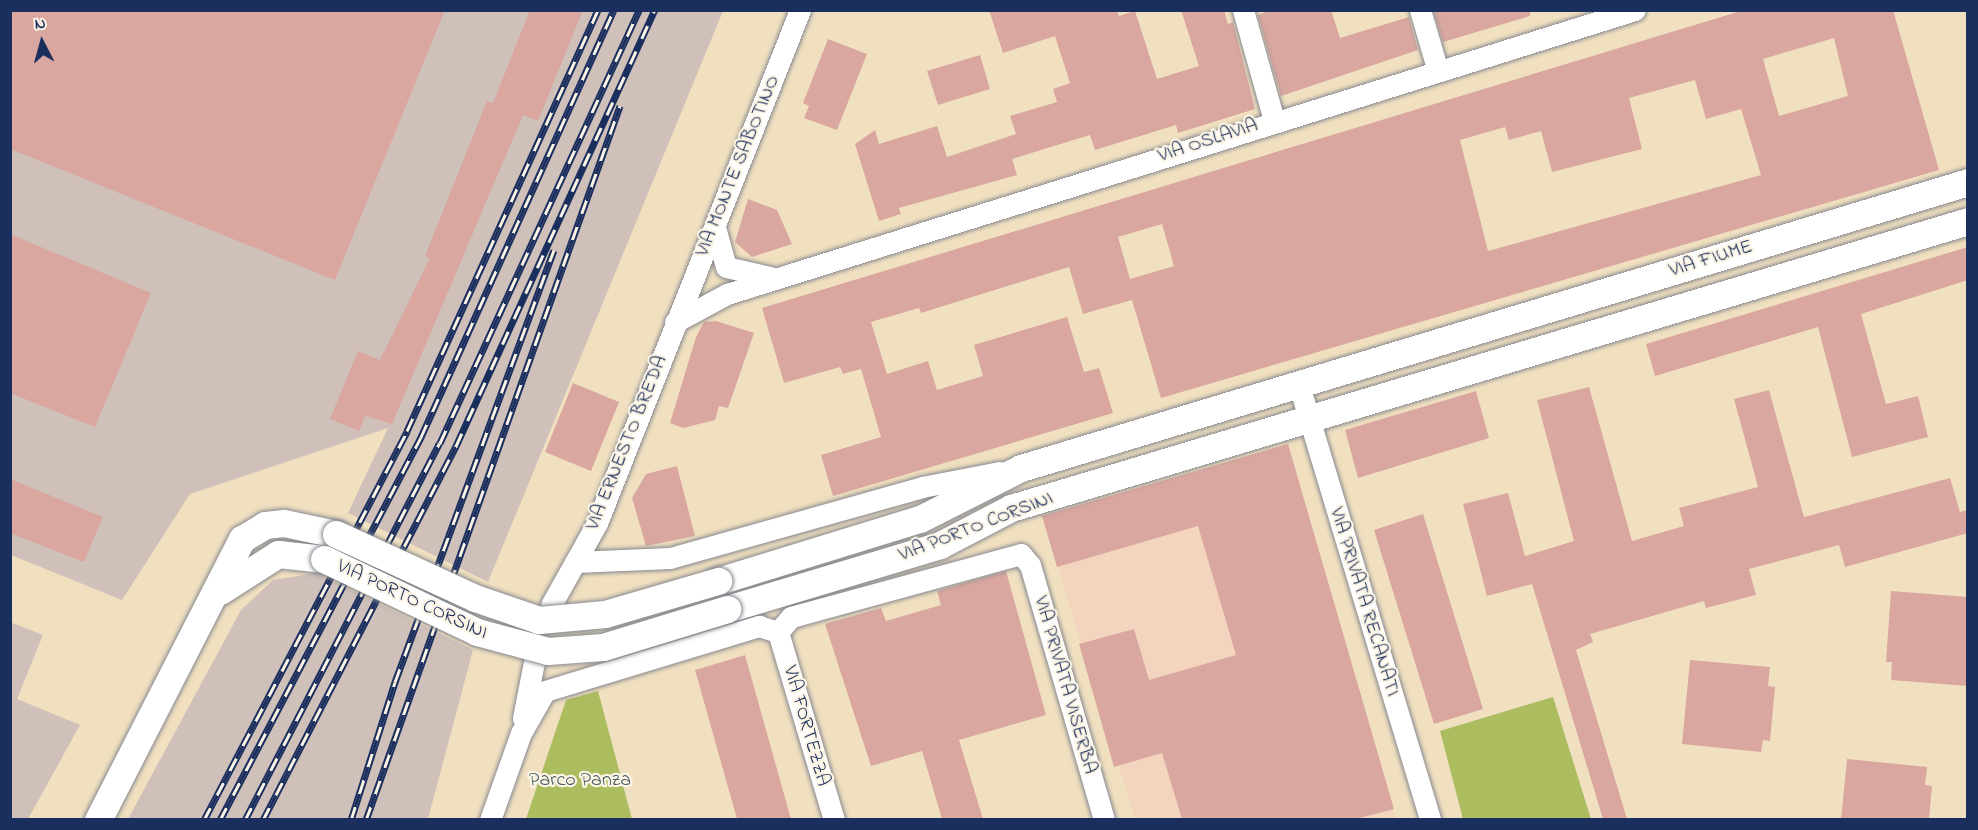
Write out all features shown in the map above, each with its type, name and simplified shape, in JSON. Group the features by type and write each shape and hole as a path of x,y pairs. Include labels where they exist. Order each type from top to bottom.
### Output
{"street":[{"name":"VIA MONTE SABOTINO","path":"675,322 800,10"},
{"path":"1243,10 1274,120"},
{"path":"1420,10 1438,71"},
{"name":"VIA OSLAVIA","path":"675,322 708,301 1274,120 1438,71 1614,14 1635,10"},
{"name":"VIA FIUME","path":"1455,337 1968,182"},
{"name":"VIA FIUME","path":"1460,374 1968,221"},
{"name":"VIA OSLAVIA","path":"715,226 726,267 738,274 782,278"},
{"name":"VIA ERNESTO BREDA","path":"551,605 582,561 675,322"},
{"name":"VIA PORTO CORSINI","path":"582,561 670,558 922,487 1022,468 1455,337"},
{"name":"VIA PORTO CORSINI","path":"219,592 269,557 297,553 324,559 477,632 548,651 603,647 939,545 1011,508 1460,374"},
{"name":"VIA PRIVATA RECANATI","path":"1299,385 1430,819"},
{"name":"VIA PORTO CORSINI","path":"219,592 238,545 255,530 292,523 336,534 475,598 539,620 605,615 920,519 1022,468"},
{"name":"VIA PORTO CORSINI","path":"778,632 791,617 1021,554"},
{"name":"VIA PRIVATA VISERBA","path":"1021,554 1030,565 1104,819"},
{"path":"98,819 219,592"},
{"path":"537,687 759,626 778,632"},
{"name":"VIA FORTEZZA","path":"778,632 834,819"},
{"path":"490,819 537,687 534,662"}],"shaded area":[{"path":"10,11 723,11 488,582 348,513 388,428 190,494 122,600 11,555"},
{"path":"1288,444 1396,819 1135,819 1042,516"},
{"path":"316,573 473,650 428,819 128,819 241,610 273,580"},
{"path":"10,622 43,635 17,699 80,725 28,819 11,819"}],"green space":[{"name":"Parco Panza","path":"598,691 632,819 526,819 566,700"},
{"path":"1553,697 1591,819 1463,819 1440,731"}],"building":[{"path":"10,10 445,10 335,280 10,149"},
{"path":"530,10 583,10 538,121 523,115 392,424 365,416 359,431 330,419 358,351 380,360 430,258 425,256 487,101 493,103"},
{"path":"989,10 1117,10 1119,16 1135,11 1157,79 1199,66 1181,10 1224,10 1228,24 1233,22 1255,109 1178,133 1176,125 1095,150 1090,135 1012,159 1017,175 899,208 901,214 879,221 855,144 875,130 879,144 937,126 947,157 1016,134 1010,116 1057,102 1053,89 1070,83 1055,36 1003,53"},
{"path":"1271,10 1331,10 1340,38 1409,17 1418,50 1281,96 1258,15"},
{"path":"1433,10 1530,10 1530,16 1443,42"},
{"path":"1744,10 1893,10 1939,170 1161,398 1132,300 1083,314 1069,267 921,313 919,308 871,322 887,374 928,361 937,390 983,376 974,345 1067,317 1084,372 1099,368 1113,413 833,496 821,455 881,437 861,369 843,374 840,367 784,383 762,308","holes":["1834,38 1848,96 1779,116 1763,59","1695,80 1706,119 1741,109 1761,175 1488,251 1460,140 1505,127 1509,140 1541,131 1552,172 1642,149 1629,98","1162,224 1174,266 1130,279 1118,237"]},
{"path":"828,39 867,54 837,130 804,118 809,106 803,103"},
{"path":"980,55 990,89 938,105 927,71"},
{"path":"748,199 777,210 792,244 752,257 735,242"},
{"path":"10,234 151,293 95,427 10,393"},
{"path":"1968,247 1968,280 1861,314 1886,404 1918,396 1928,437 1852,457 1818,327 1655,376 1646,344"},
{"path":"716,321 754,333 728,408 719,406 715,420 683,428 670,423 696,337 704,322"},
{"path":"573,383 619,402 591,471 545,452"},
{"path":"1589,387 1632,541 1684,526 1679,508 1758,487 1734,399 1769,390 1804,517 1950,478 1960,512 1968,510 1968,533 1845,567 1839,545 1749,569 1756,595 1706,608 1704,601 1590,634 1593,642 1576,650 1627,819 1603,819 1532,584 1487,596 1463,504 1508,493 1525,556 1574,541 1537,400"},
{"path":"1476,391 1489,438 1358,478 1345,430"},
{"path":"1288,444 1394,809 1356,819 1182,819 1162,753 1114,767 1079,644 1134,629 1149,680 1236,655 1198,526 1057,567 1042,516"},
{"path":"677,466 695,536 646,546 632,498 646,474"},
{"path":"10,479 103,517 84,562 10,533"},
{"path":"1423,514 1483,709 1434,724 1374,530"},
{"path":"1006,571 1046,715 959,740 983,819 942,819 922,751 871,766 825,624 881,608 886,621 941,605 937,591"},
{"path":"1891,591 1968,597 1968,686 1891,680 1892,662 1886,662"},
{"path":"745,655 791,819 737,819 695,670"},
{"path":"1690,660 1770,667 1768,686 1775,687 1770,741 1763,740 1761,752 1682,744"},
{"path":"1847,759 1927,767 1925,785 1932,786 1929,819 1841,819"}],"railway":[{"path":"204,820 407,431 598,10"},
{"path":"220,820 421,437 614,10"},
{"path":"245,820 440,443 639,10"},
{"path":"263,820 456,446 655,10"},
{"path":"366,820 620,106"},
{"path":"351,820 395,682 554,250"}]}
